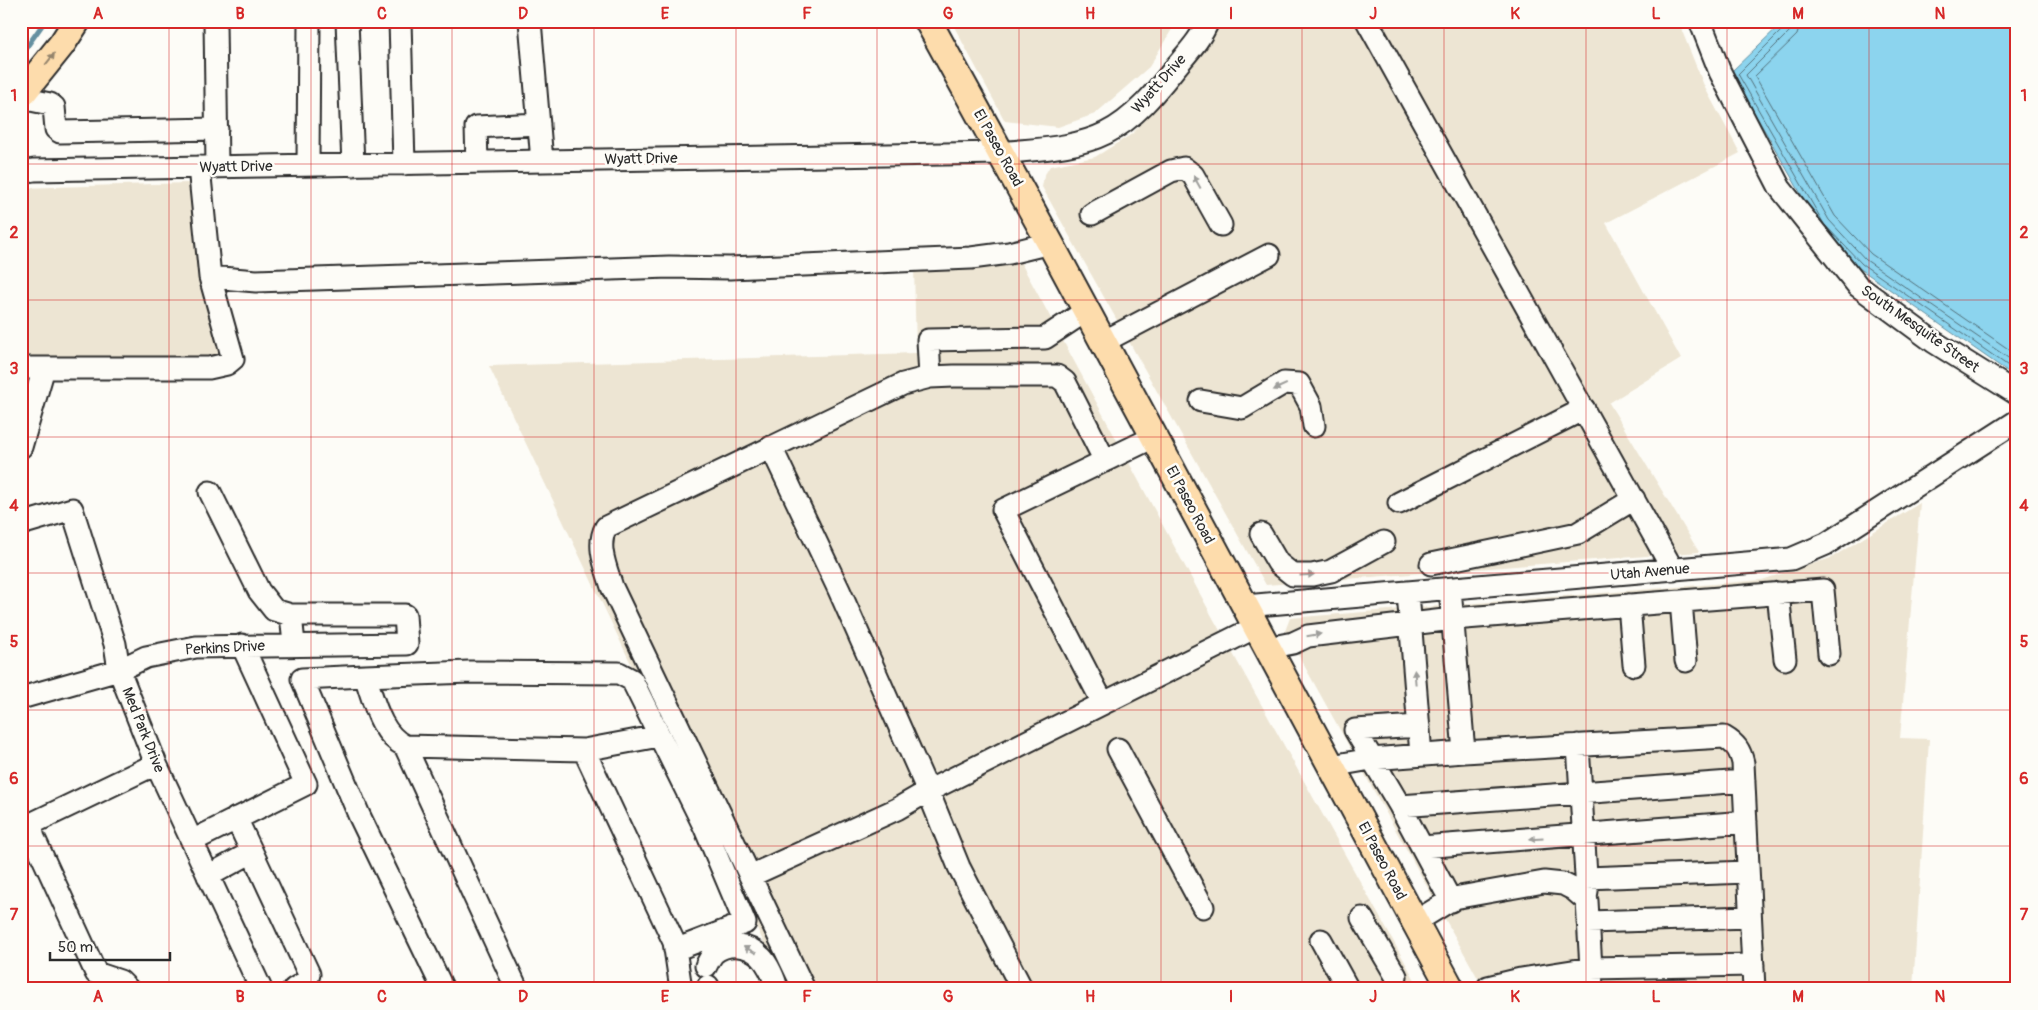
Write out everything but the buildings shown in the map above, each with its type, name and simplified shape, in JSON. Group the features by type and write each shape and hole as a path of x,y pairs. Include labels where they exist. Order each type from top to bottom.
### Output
{"main road":[{"path":"21,96 62,44 77,21"},
{"name":"El Paseo Road","path":"928,21 1050,243 1415,922 1443,982"}],"street":[{"path":"21,368 209,368 227,364 233,359 210,277 208,167 217,129 214,21"},
{"path":"308,166 309,21"},
{"path":"347,21 354,165"},
{"path":"400,21 404,164"},
{"path":"530,21 542,161"},
{"name":"Wyatt Drive","path":"25,169 308,166 1001,153 1061,147 1106,133 1133,114 1163,83 1204,32 1208,21"},
{"path":"1367,21 1380,41 1673,570"},
{"name":"South Mesquite Street","path":"1700,21 1720,72 1780,188 1858,286 1934,342 2017,394"},
{"path":"21,96 50,104 54,107 56,129 60,132 217,129"},
{"path":"477,162 476,127 539,124"},
{"path":"1092,214 1171,170 1184,168 1194,175 1221,225"},
{"path":"210,277 256,281 669,266 730,268 971,258 1009,253 1050,243"},
{"path":"1103,342 1269,255"},
{"path":"930,377 928,340 1045,338 1086,311"},
{"path":"21,448 44,368"},
{"path":"804,989 612,587 604,562 601,537 606,527 903,384 930,377 1057,376 1065,382 1105,461"},
{"path":"1201,401 1242,408 1284,383 1299,384 1311,406 1314,426"},
{"path":"1399,502 1584,409"},
{"name":"Utah Avenue","path":"1256,627 1408,593 1791,559 1826,544 2017,422"},
{"path":"1103,704 1003,510 1154,437"},
{"path":"771,447 839,590 928,791 959,868 1022,989"},
{"path":"210,492 258,591 274,610 291,615 294,644"},
{"path":"1431,564 1578,533 1634,499"},
{"name":"Med Park Drive","path":"21,524 72,509 115,644 119,670 156,764 261,989"},
{"path":"1261,534 1278,563 1294,575 1312,575 1331,571 1384,542"},
{"path":"1450,589 1464,752"},
{"path":"750,876 897,809 928,791 1256,627 1293,642 1308,636 1453,619 1823,590 1829,654"},
{"path":"1408,593 1421,755"},
{"path":"1778,593 1785,659"},
{"path":"1681,601 1686,661"},
{"path":"1629,605 1634,664"},
{"name":"Perkins Drive","path":"21,698 119,670 146,657 196,647 294,644 407,644 405,615 291,615"},
{"path":"315,644 321,678"},
{"path":"192,841 306,784 242,645"},
{"path":"443,989 359,815 302,679 469,672 619,673 632,680 704,826 745,923 675,950"},
{"path":"365,676 386,731 396,741 406,746 584,750 659,736"},
{"path":"1419,726 1355,730 1371,760 1400,806 1451,900"},
{"path":"1331,766 1371,760 1464,752 1724,737 1732,741 1740,750 1743,763 1754,989"},
{"path":"1578,745 1585,836 1591,978"},
{"path":"406,746 517,989"},
{"path":"1118,749 1203,907"},
{"path":"584,750 674,942 681,989"},
{"path":"128,989 120,981 96,973 34,838 32,827 35,822 156,764"},
{"path":"1400,806 1744,781"},
{"path":"236,818 309,974 307,981 294,989"},
{"path":"1422,847 1585,836 1746,822"},
{"path":"208,876 252,852"},
{"path":"1586,878 1748,872"},
{"path":"1415,922 1451,900 1544,882 1562,884 1573,889 1588,912"},
{"path":"1588,912 1750,917"},
{"path":"1362,918 1396,976"},
{"path":"1321,940 1348,989"},
{"path":"707,980 713,954 726,947 744,946 761,957 777,989"},
{"path":"1490,988 1521,979 1591,978 1753,965"}],"shaded area":[{"path":"951,21 1177,21 1149,67 1095,114 1058,127 1005,121"},
{"path":"1221,21 1681,21 1682,31 1705,88 1740,153 1606,223 1681,359 1609,403 1699,552 1266,585 1042,187 1044,176 1050,166 1095,157 1132,134 1184,77"},
{"path":"188,183 228,357 21,359 21,188"},
{"path":"1021,263 1213,618 1420,989 786,989 489,366 916,353 914,267"},
{"path":"1920,503 1900,738 1929,739 1913,989 1484,989 1285,631 1290,618 1762,580 1831,558"}],"water":[{"path":"1784,21 2017,21 2017,378 1859,268 1820,227 1731,72"}],"waterway":[{"path":"21,55 45,21"}]}
